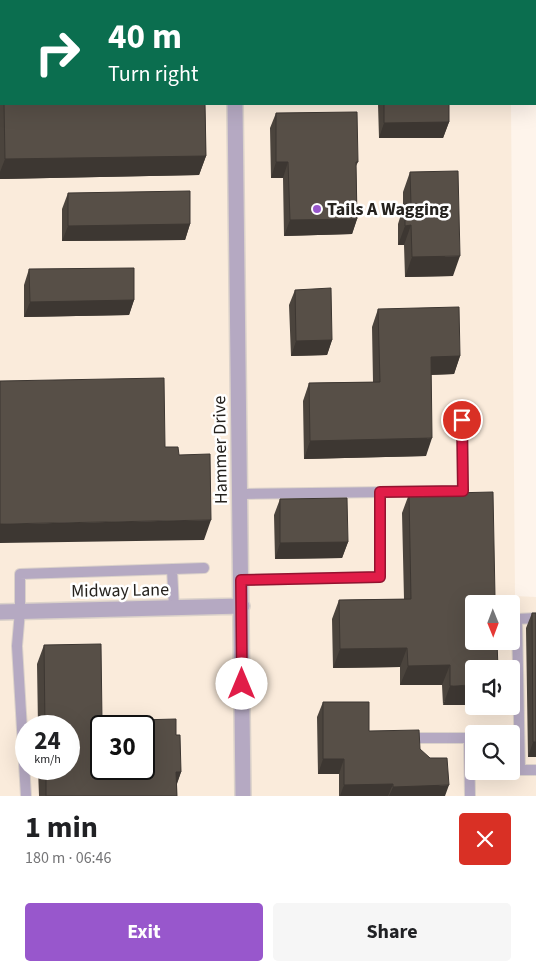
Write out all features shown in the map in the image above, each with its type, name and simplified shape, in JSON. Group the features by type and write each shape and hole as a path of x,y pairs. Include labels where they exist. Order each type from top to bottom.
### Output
{"street":[{"name":"Hammer Drive","path":"235,105 243,796"},
{"name":"Midway Lane","path":"0,612 242,606"}],"lane":[{"path":"240,494 463,491 462,420"},
{"path":"241,580 380,577 380,492"},
{"path":"172,568 174,608"},
{"path":"26,796 17,646 20,611 20,574 204,568"},
{"path":"536,618 517,619 520,770 536,770"},
{"path":"411,738 469,738 470,796"}],"shaded area":[{"path":"0,105 511,105 515,595 465,595 465,650 520,650 520,596 536,597 536,796 0,796"}],"building":[{"path":"4,105 205,105 206,156 5,159"},
{"path":"384,105 449,105 449,122 384,123"},
{"path":"357,112 357,219 290,220 288,162 276,162 276,113"},
{"path":"458,171 460,256 412,257 411,225 405,226 405,204 411,204 410,172"},
{"path":"190,191 190,224 68,226 68,193"},
{"path":"134,268 134,300 30,302 29,269"},
{"path":"331,288 332,340 296,341 295,290"},
{"path":"459,307 460,356 431,357 432,438 310,441 309,383 380,382 378,309"},
{"path":"164,378 165,447 178,447 179,455 210,454 211,520 0,524 0,381"},
{"path":"493,492 495,595 465,595 465,650 497,650 498,660 465,660 465,685 450,686 450,665 408,666 407,648 340,649 339,600 411,599 409,494"},
{"path":"347,498 348,542 280,543 280,499"},
{"path":"532,613 536,613 536,742 533,742"},
{"path":"101,644 102,715 90,715 90,780 155,780 155,720 176,719 176,735 180,735 181,772 176,772 177,796 46,796 46,780 80,780 80,715 45,715 44,645"},
{"path":"323,702 369,702 369,731 419,730 420,749 430,758 447,758 449,785 393,787 393,784 344,785 344,759 323,759"}],"place":[{"name":"Tails A Wagging","path":"317,209"}],"route":[{"path":"242,684 241,580 380,577 380,492 463,491 462,420"}]}
